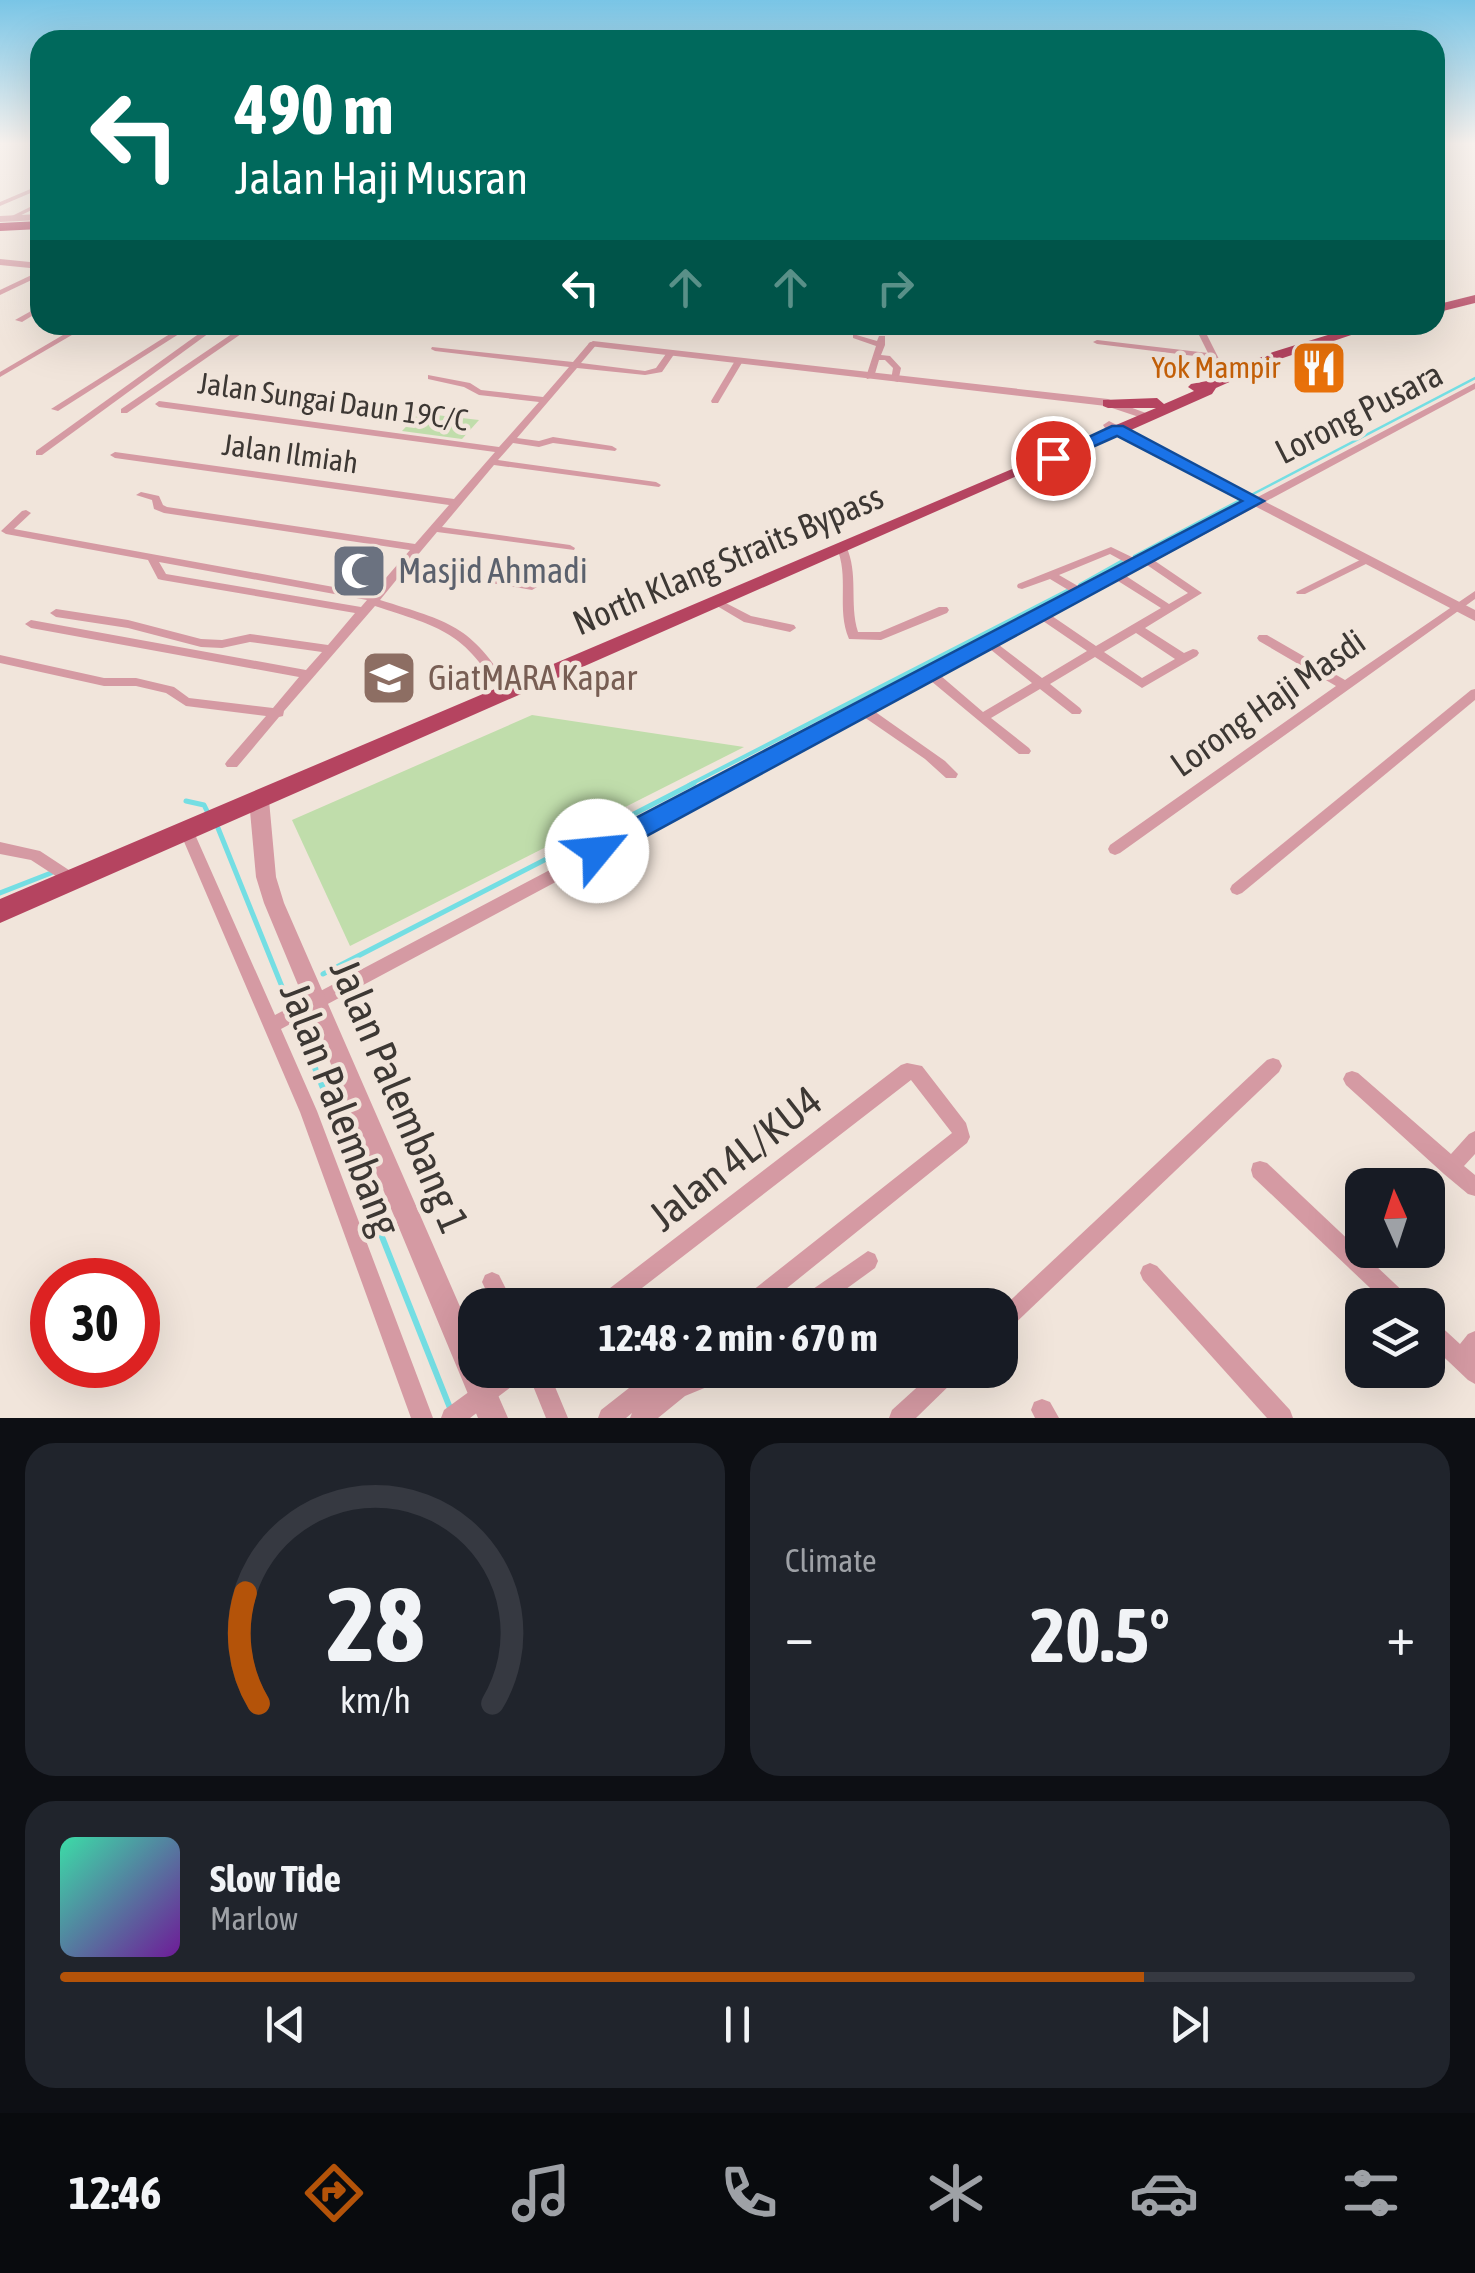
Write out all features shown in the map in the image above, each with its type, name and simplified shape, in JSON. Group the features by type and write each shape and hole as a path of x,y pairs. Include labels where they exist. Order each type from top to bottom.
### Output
{"highway":[{"path":"3,224 30,225"},
{"path":"1445,306 1475,298"},
{"name":"North Klang Straits Bypass","path":"0,912 1040,460 1126,414 1207,391 1217,382 1337,335"}],"street":[{"path":"3,224 30,209"},
{"path":"3,224 30,219"},
{"path":"0,262 30,268"},
{"path":"0,293 30,276"},
{"path":"18,320 30,313"},
{"path":"0,374 67,335"},
{"path":"56,409 174,335"},
{"path":"40,453 202,335"},
{"path":"124,411 235,335"},
{"path":"232,764 601,335"},
{"path":"1203,335 1213,356 1217,382"},
{"path":"856,336 882,342 870,377"},
{"path":"1097,342 1213,356"},
{"path":"593,344 895,380 972,384 1126,414 1255,501 1475,616"},
{"path":"435,349 652,372 659,370 671,354"},
{"path":"877,357 893,362 895,380"},
{"path":"715,401 740,361"},
{"path":"431,377 467,384 480,392 544,400"},
{"name":"Lorong Pusara","path":"279,1022 1475,386"},
{"name":"Jalan Sungai Daun 19C/C","path":"159,404 500,450"},
{"path":"509,440 538,444 553,440 612,448"},
{"name":"Jalan Ilmiah","path":"115,454 458,504"},
{"path":"490,462 656,486"},
{"path":"141,496 156,498 158,507 164,510 418,548"},
{"path":"26,513 6,531 152,558 162,576 370,604 451,627 475,644 506,692"},
{"path":"436,529 570,548"},
{"path":"1022,586 1122,542"},
{"path":"841,546 848,560 846,618 853,636 880,636 943,610"},
{"path":"982,718 1196,593 1144,563 1111,550"},
{"path":"1301,592 1366,560"},
{"path":"405,565 532,587"},
{"path":"1052,575 1083,594"},
{"path":"1118,576 1170,608"},
{"name":"Lorong Haji Masdi","path":"1115,848 1475,594"},
{"path":"716,601 748,619 790,628"},
{"path":"56,613 128,624 200,643 222,644 250,638 331,649"},
{"path":"1044,615 1142,684 1189,656 1136,628"},
{"path":"30,624 308,676"},
{"path":"1263,638 1344,685"},
{"path":"989,643 1076,711"},
{"path":"0,659 104,682 136,682 170,690 186,702 279,713"},
{"path":"930,673 1024,751"},
{"path":"1237,889 1475,693"},
{"path":"863,709 890,733 912,741 932,755 951,774"},
{"name":"Jalan Palembang 1","path":"259,800 266,877 313,1004 483,1405"},
{"name":"Jalan Palembang","path":"186,830 279,1022 422,1418"},
{"path":"0,848 35,855 73,880"},
{"path":"1018,1307 1273,1066"},
{"name":"Jalan 4L/KU4","path":"626,1288 912,1071 960,1128 961,1137 771,1288"},
{"path":"1352,1079 1475,1188"},
{"path":"1451,1167 1475,1140"},
{"path":"1260,1170 1385,1288"},
{"path":"831,1288 868,1261"},
{"path":"1150,1273 1282,1418"},
{"path":"492,1282 495,1288"},
{"path":"1445,1344 1468,1366 1475,1341"},
{"path":"545,1388 558,1418"},
{"path":"608,1418 646,1388"},
{"path":"641,1418 678,1388"},
{"path":"900,1418 932,1388"},
{"path":"452,1418 483,1405"}],"green space":[{"path":"419,413 479,420 462,439 402,431"},
{"path":"532,715 744,747 350,946 292,820"}],"waterway":[{"path":"1253,494 1475,378"},
{"path":"1134,556 1242,499"},
{"path":"1080,585 1121,562"},
{"path":"1117,565 1122,562"},
{"path":"689,785 1067,591"},
{"path":"323,974 694,783"},
{"path":"186,801 204,805 207,811"},
{"path":"218,828 291,1009"},
{"path":"0,893 51,873"},
{"path":"295,1018 314,1065"},
{"path":"313,1063 454,1418"}],"place":[{"name":"Yok Mampir","path":"1319,368"},
{"name":"Masjid Ahmadi","path":"359,571"},
{"name":"GiatMARA Kapar","path":"389,678"}],"route":[{"path":"597,851 1255,501 1118,430 1053,458"}]}
